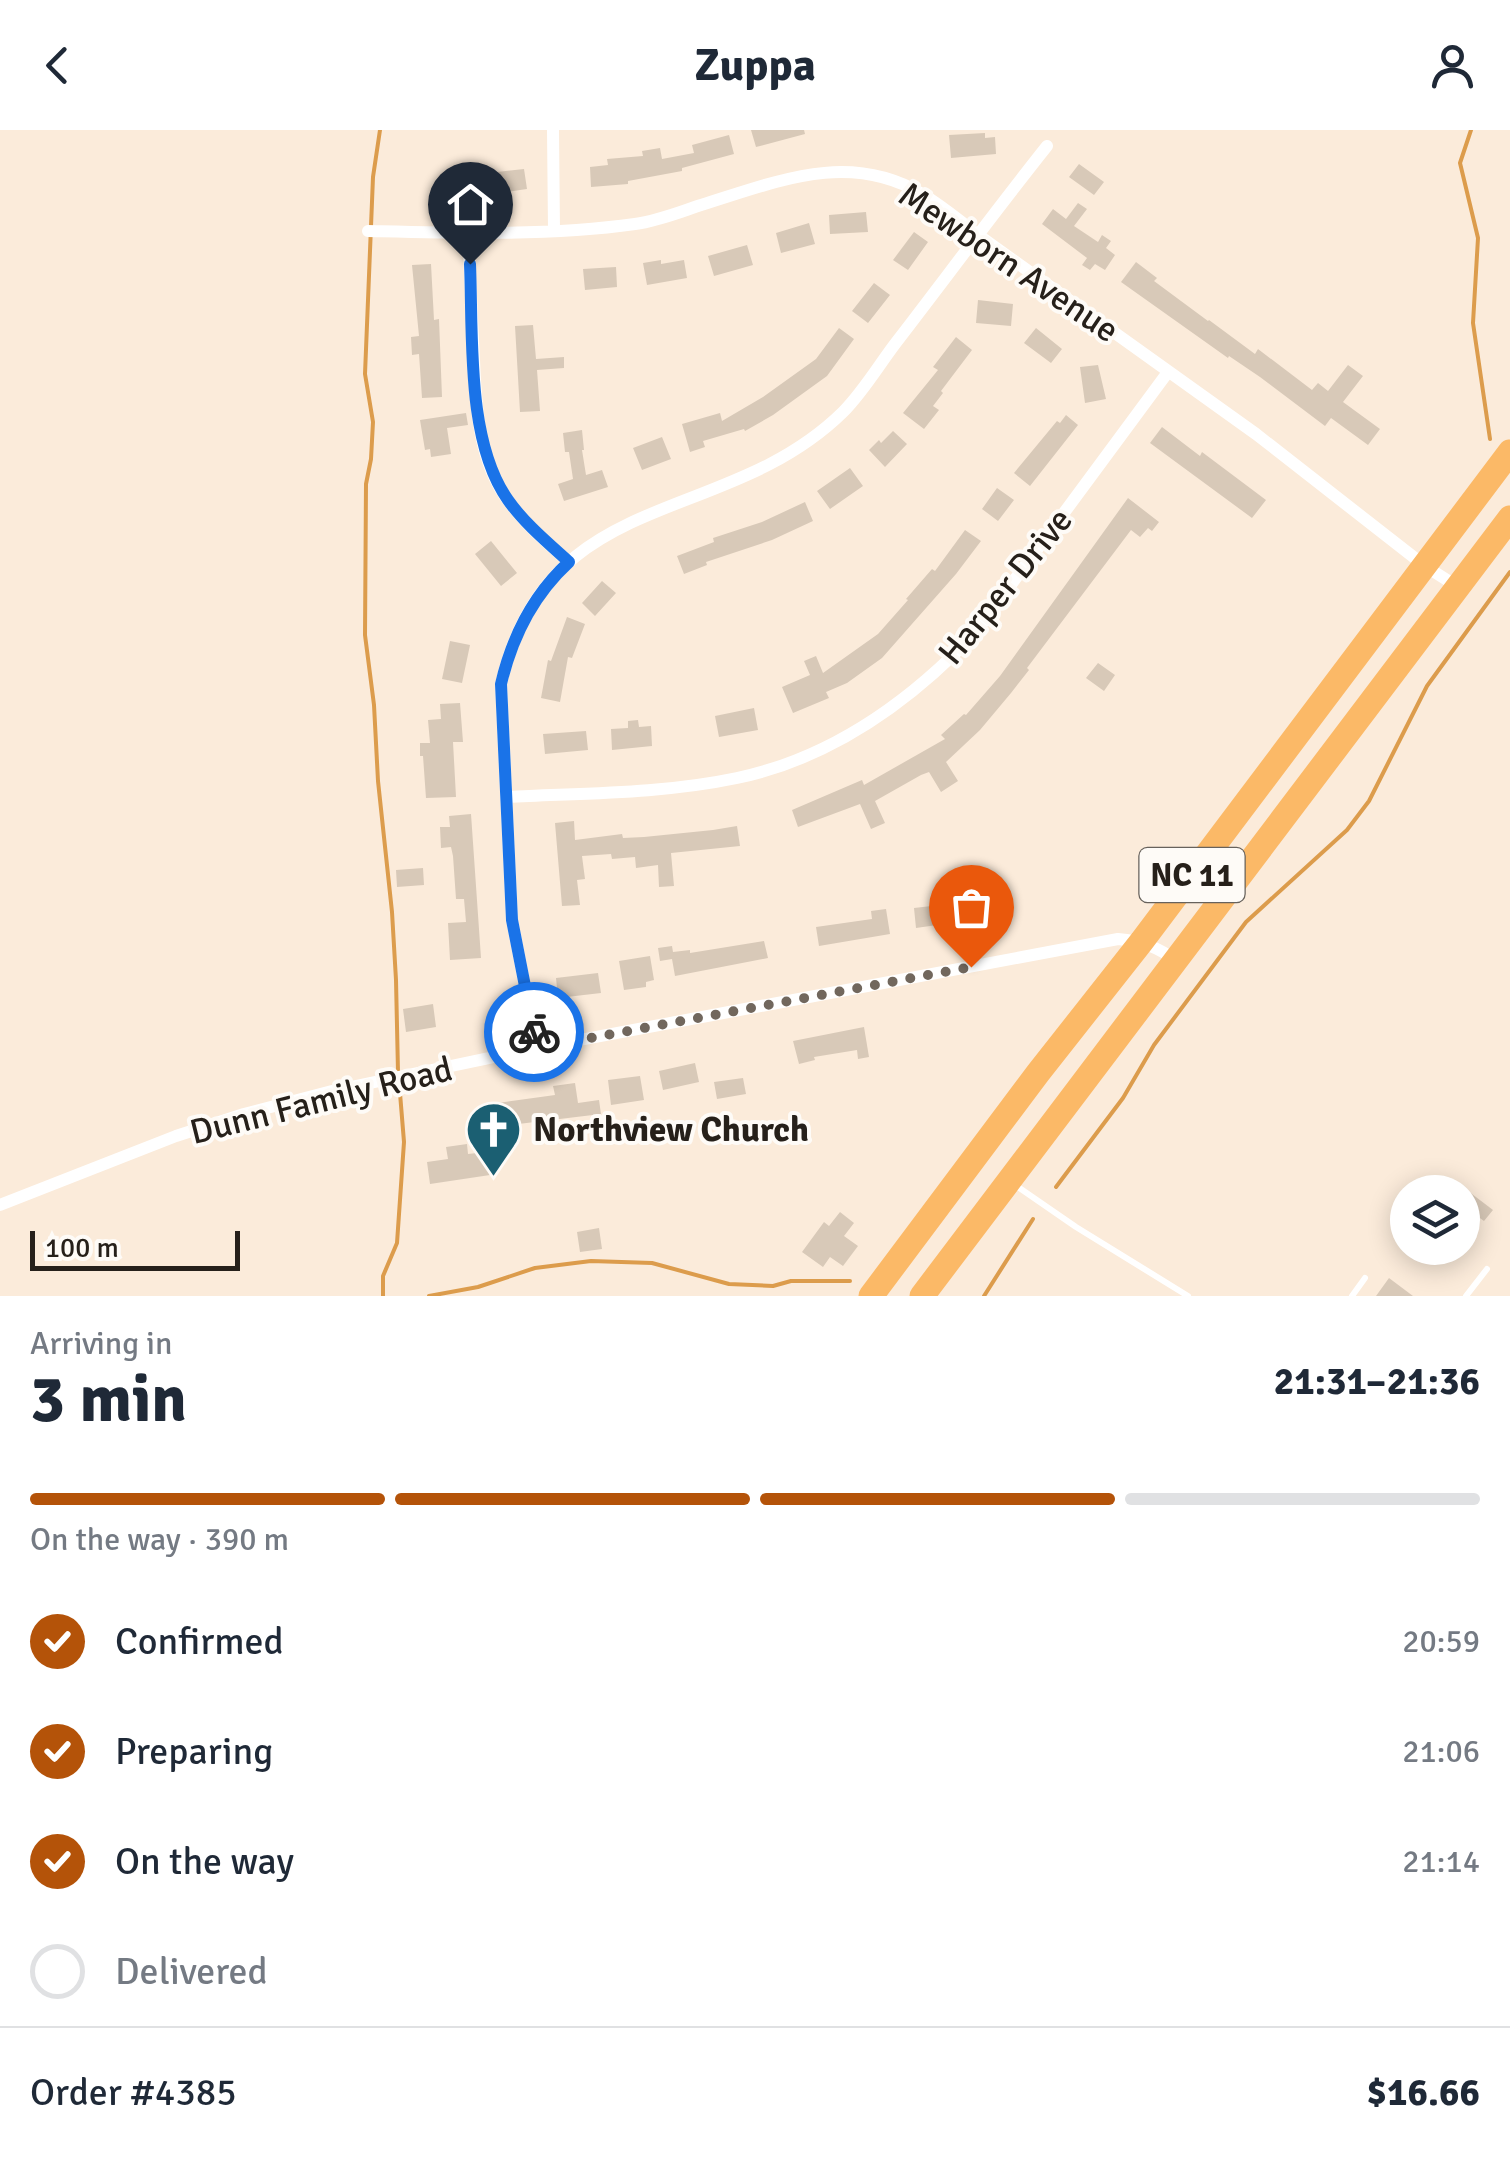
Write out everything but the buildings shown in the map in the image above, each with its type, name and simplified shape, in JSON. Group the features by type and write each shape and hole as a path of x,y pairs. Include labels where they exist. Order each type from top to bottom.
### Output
{"highway":[{"name":"NC 11","path":"870,1296 1510,452"},
{"name":"NC 11","path":"922,1296 1510,518"}],"street":[{"path":"553,130 554,230"},
{"path":"537,1048 512,920 501,684 525,617 546,586 586,547 618,528 768,466 796,450 846,410 1046,146"},
{"name":"Mewborn Avenue","path":"368,231 554,230 648,222 796,176 840,171 901,184 937,204 1256,434 1425,566 1458,587"},
{"path":"468,231 478,424 486,453 509,502 569,562"},
{"name":"Harper Drive","path":"506,797 643,790 738,778 801,758 860,729 914,692 976,632 1168,372"},
{"name":"Dunn Family Road","path":"0,1205 176,1136 332,1091 537,1048 1118,939 1142,942"},
{"path":"1142,942 1177,961"}],"lane":[{"path":"1010,1181 1188,1296"},
{"path":"1466,1296 1486,1269"},
{"path":"1352,1296 1365,1278"}],"waterway":[{"path":"380,130 373,177 365,374 373,422 366,484 365,635 392,912 398,1072"},
{"path":"1471,130 1460,163 1478,238 1473,323 1490,439"},
{"path":"1056,1187 1123,1098 1154,1045 1246,922 1347,830 1369,801 1427,686 1510,572"},
{"path":"383,1296 383,1276 397,1243 404,1142 399,1081"},
{"path":"984,1296 1033,1219"},
{"path":"429,1296 478,1287 535,1268 591,1261 652,1263 729,1284 773,1286 791,1281 850,1281"}],"way so far":[{"path":"534,1032 537,1048 971,967"}],"place":[{"name":"Northview Church","path":"494,1178"}],"route":[{"path":"470,264 478,424 486,453 509,502 569,562 525,617 501,684 512,920 534,1032"}]}
